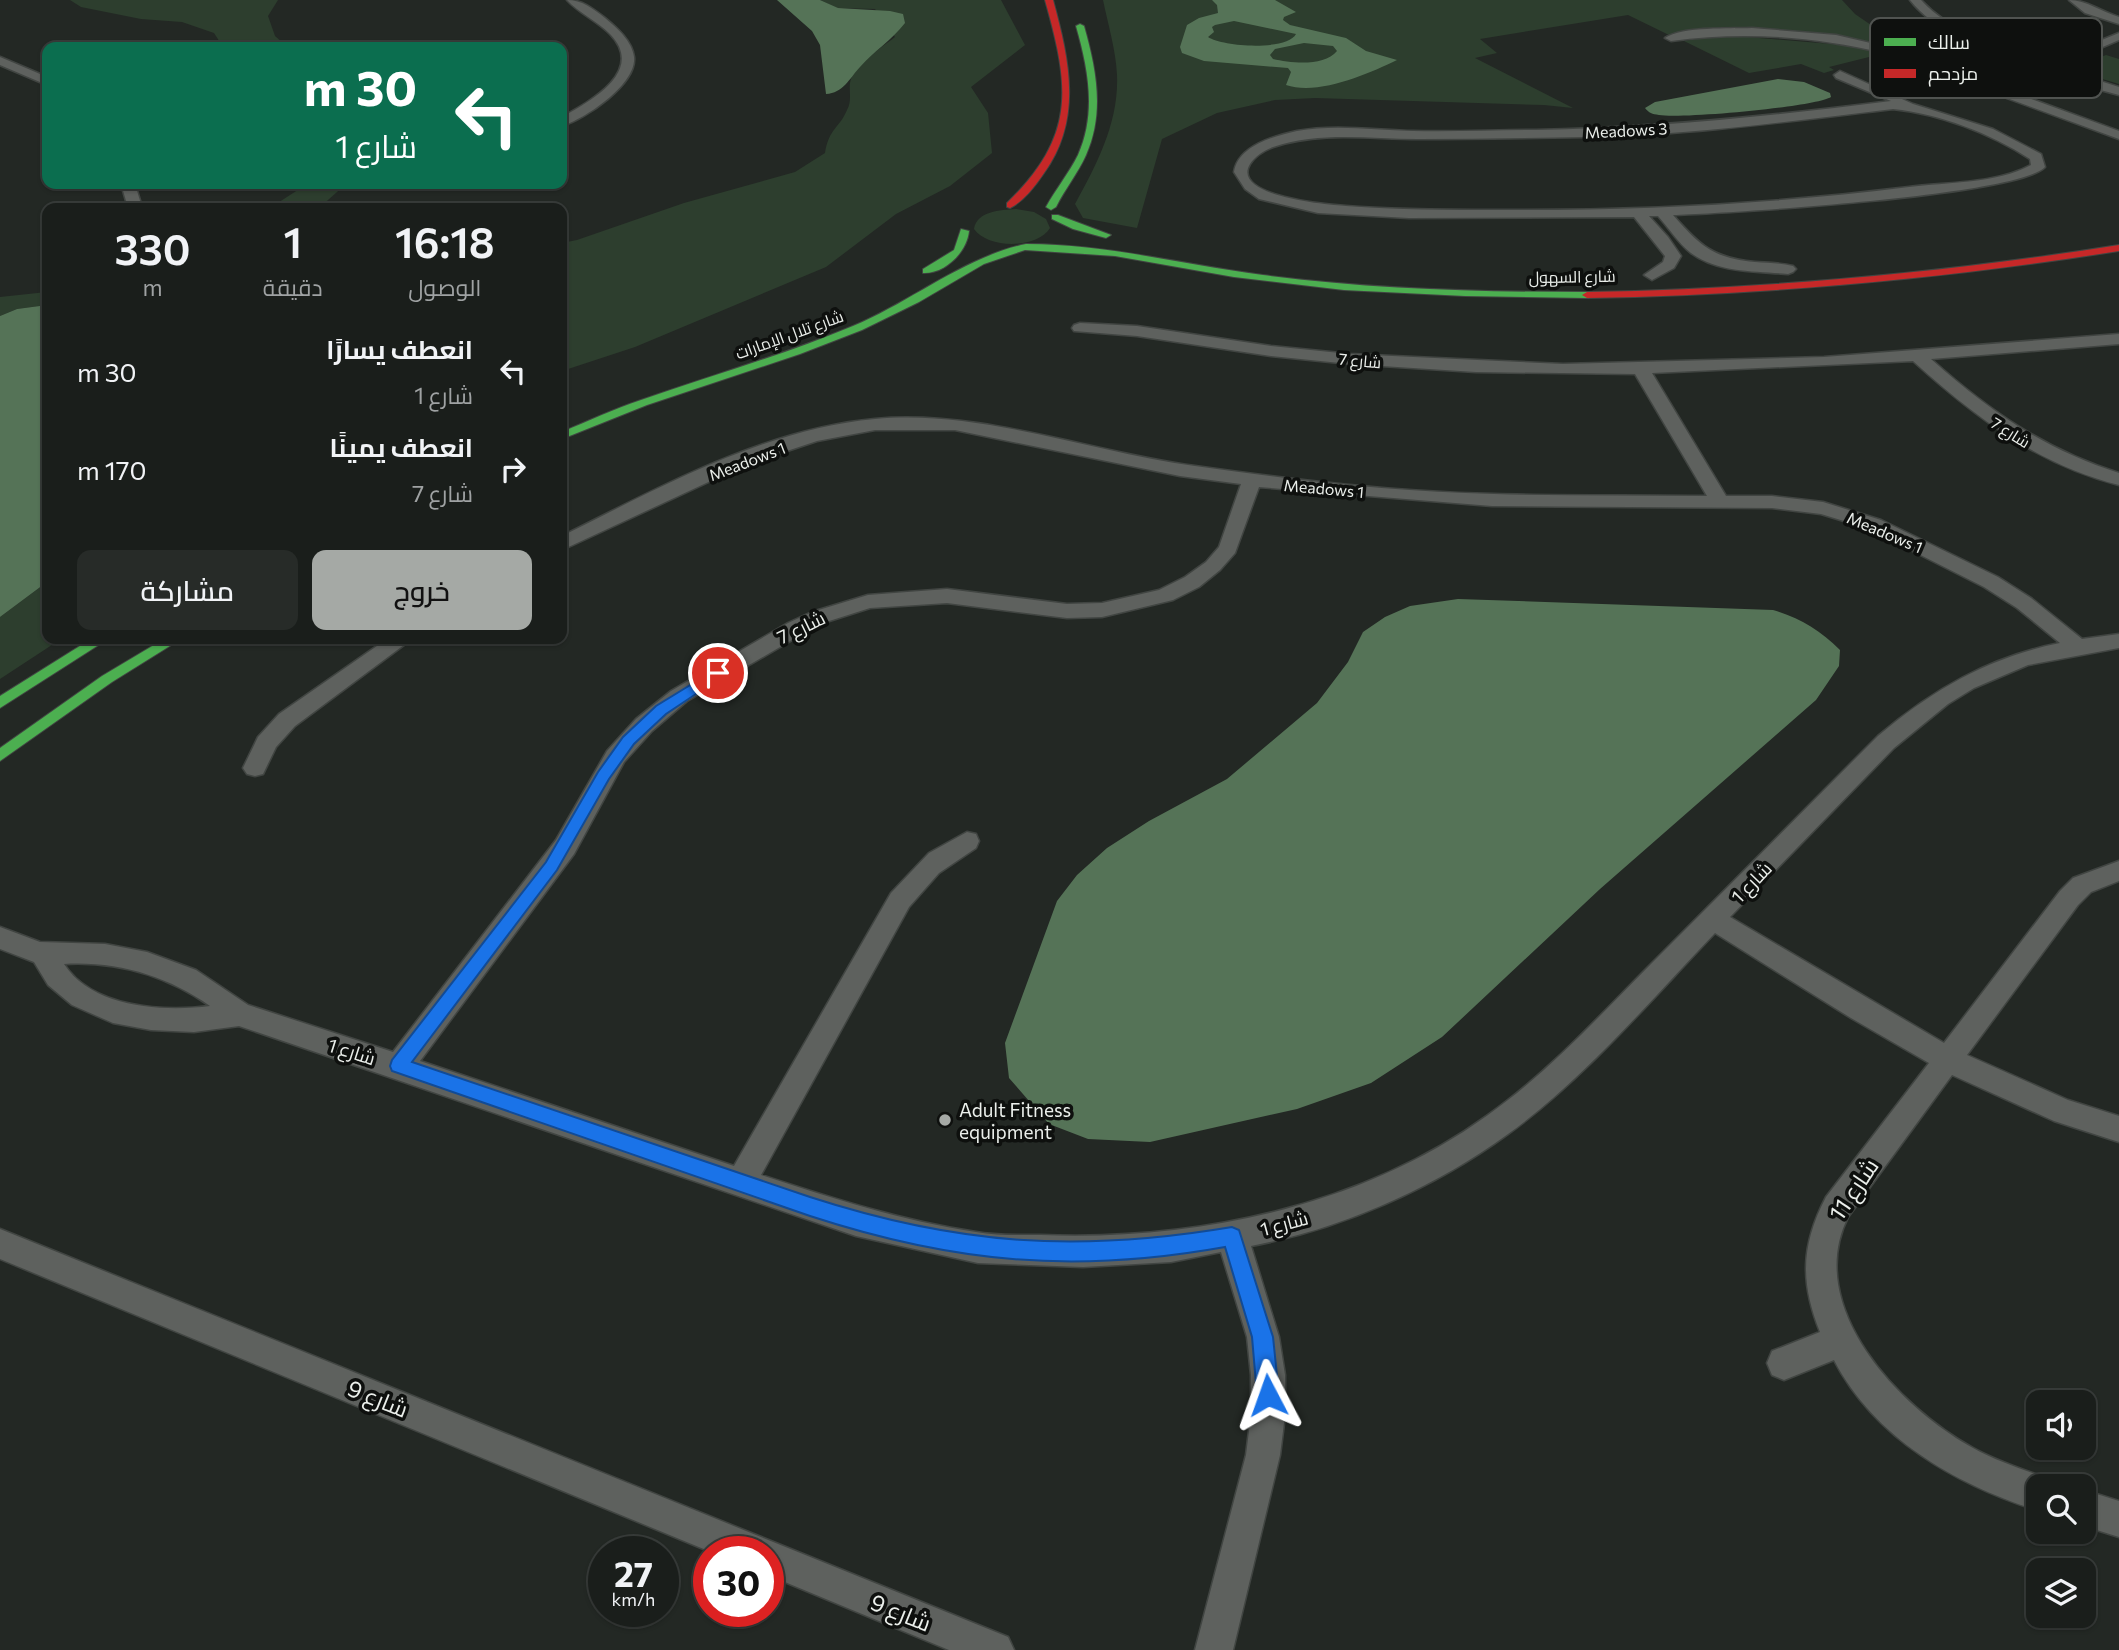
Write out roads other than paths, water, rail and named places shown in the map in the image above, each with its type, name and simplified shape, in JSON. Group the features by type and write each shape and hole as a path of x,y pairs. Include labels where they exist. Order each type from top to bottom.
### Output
{"main road":[{"path":"1048,0 1060,41 1065,74 1065,127 1059,144 1036,184 1003,206 1032,207 1088,231 1178,247"},
{"path":"914,278 956,254 965,239 1024,247 1055,235 1058,223 1052,216 1051,205 1086,145 1092,127 1090,72 1075,9"},
{"path":"974,214 967,219 975,239"},
{"name":"شارع السهول","path":"1024,247 1078,247 1228,273 1352,287 1532,294 1727,290 1870,281 1970,271 2119,248"},
{"name":"شارع تلال الإمارات","path":"567,434 643,403 796,352 858,327 915,300 981,262 1024,247"},
{"path":"1707,273 1795,268"},
{"path":"1645,275 1679,274"},
{"path":"0,703 93,644"},
{"path":"0,756 107,679 166,644"}],"street":[{"path":"567,119 605,96 621,79 628,63 625,47 614,34 601,20 572,0"},
{"path":"1915,0 1924,12 1933,18"},
{"path":"2074,0 2089,11 2119,21"},
{"path":"1671,38 1710,32 1746,32 1870,46"},
{"path":"2102,43 2119,36"},
{"path":"0,61 42,79"},
{"path":"1840,75 1870,88"},
{"path":"2102,85 2119,91"},
{"path":"1893,98 1911,106"},
{"path":"2018,98 2119,135"},
{"name":"Meadows 3","path":"1886,106 1911,106 1929,110 2019,146 2036,157 2038,167 2024,174 1908,192 1664,213 1452,214 1322,208 1296,205 1252,190 1241,172 1242,163 1260,147 1297,135 1320,132 1415,135 1592,133 1727,124 1886,106"},
{"path":"1664,213 1697,249"},
{"path":"1639,214 1672,251 1673,256 1669,265 1645,275"},
{"path":"1672,251 1697,249 1734,263 1795,268"},
{"name":"شارع 7","path":"1080,328 1132,330 1290,353 1387,362 1641,369 1919,357 2119,339"},
{"name":"شارع 7","path":"1919,357 1974,407 2010,434 2073,464 2119,479"},
{"path":"1641,369 1720,502"},
{"name":"Meadows 1","path":"567,542 664,495 782,446 849,428 917,422 955,425 1180,470 1252,481 1492,500 1797,504 1849,515 1874,524 1991,582 2039,615 2077,646"},
{"name":"شارع 7","path":"399,1066 565,847 615,758 644,725 679,696 796,628 819,617 868,602 947,596 1067,611 1102,610 1166,595 1192,582 1213,566 1228,549 1252,481"},
{"name":"شارع 1","path":"239,1014 856,1221 978,1248 1042,1252 1107,1252 1171,1247 1232,1236 1274,1227 1355,1201 1394,1185 1466,1146 1498,1125 1562,1072 1886,742 1923,708 1944,693 2019,660 2077,646 2119,641"},
{"path":"255,768 266,743 287,720 394,644"},
{"path":"740,1184 900,900 922,872 967,841"},
{"name":"شارع 11","path":"2026,1488 1981,1472 1938,1447 1890,1406 1866,1379 1841,1341 1826,1302 1820,1266 1824,1234 1837,1208 2069,898 2082,885 2119,872"},
{"path":"1714,920 1948,1061 2043,1104 2119,1129"},
{"path":"0,938 43,953 109,955 157,964 216,993 239,1014"},
{"path":"43,953 58,977 82,997 113,1011 151,1018 194,1020 239,1014"},
{"path":"1214,1650 1263,1454 1268,1415 1268,1376 1263,1337 1232,1236"},
{"name":"شارع 9","path":"0,1244 716,1536"},
{"path":"1784,1363 1841,1341"},
{"path":"2096,1511 2119,1518"},
{"name":"شارع 9","path":"784,1564 995,1650"}],"place":[{"name":"Adult Fitness equipment","path":"945,1120"}]}
